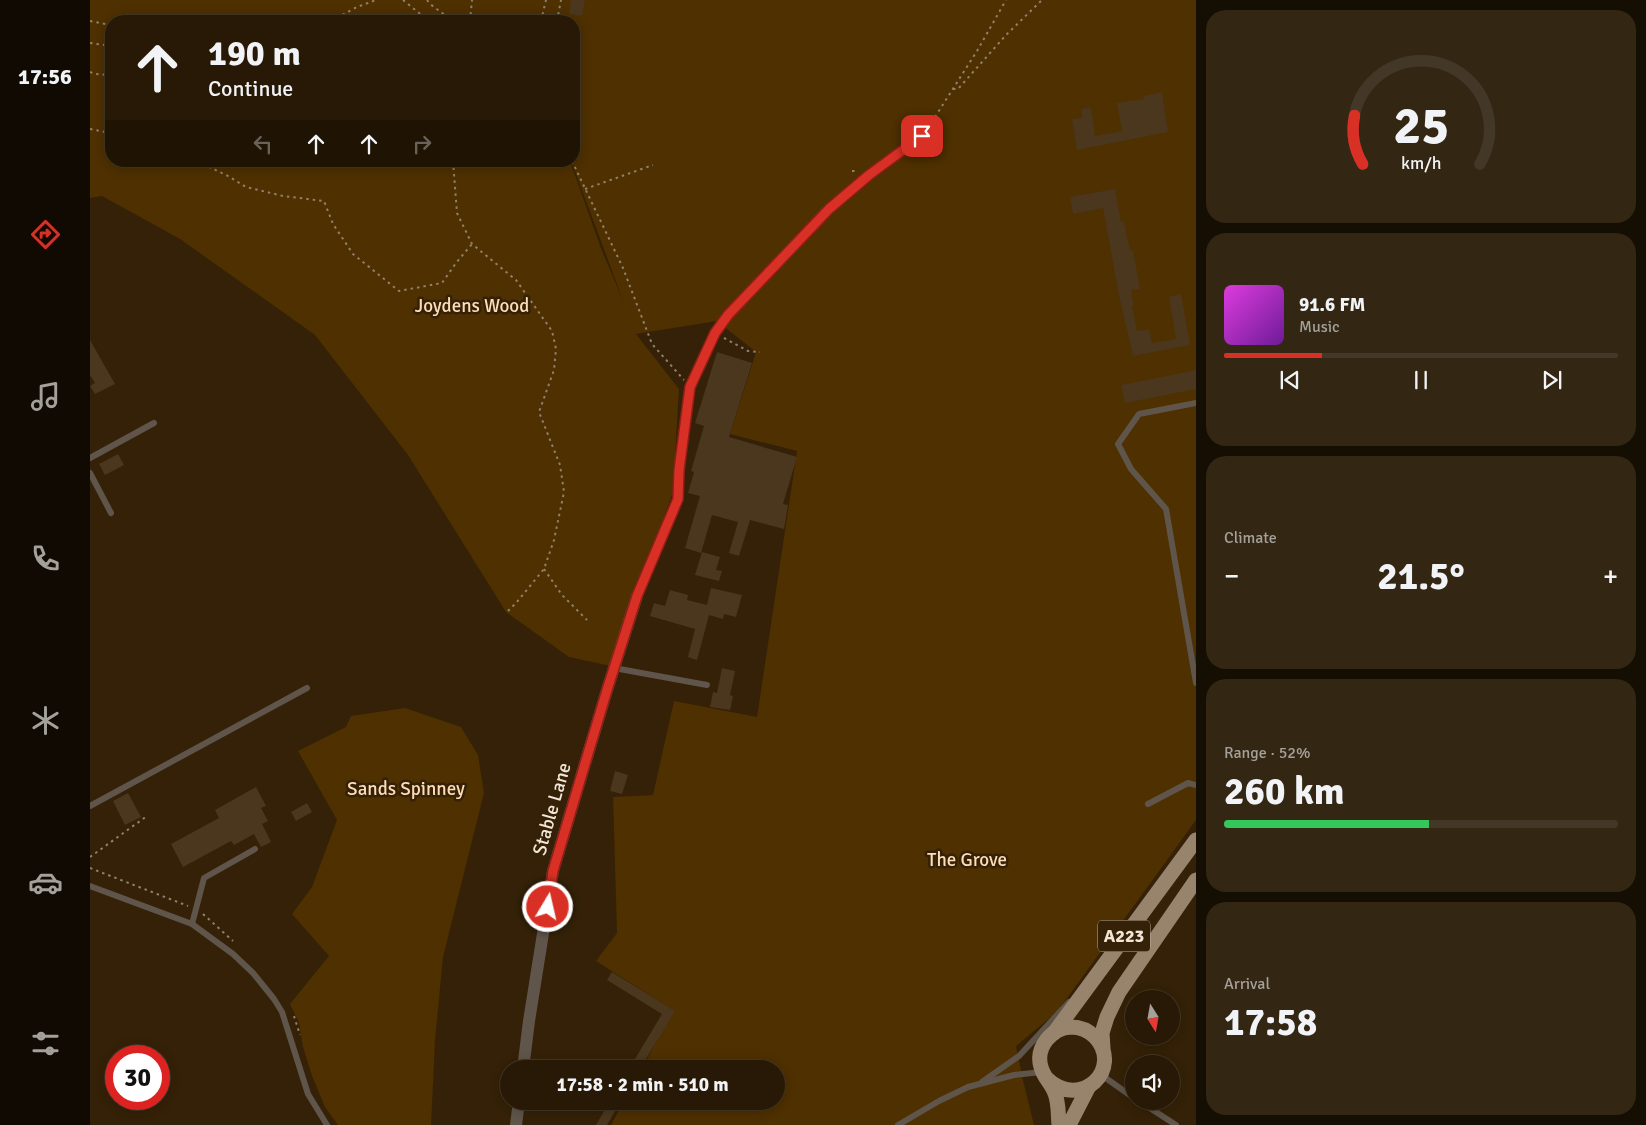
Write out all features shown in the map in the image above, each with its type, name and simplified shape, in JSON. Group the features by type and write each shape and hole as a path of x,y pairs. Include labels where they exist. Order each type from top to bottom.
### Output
{"main road":[{"name":"A223","path":"1059,1125 1057,1101 1054,1091 1040,1062 1046,1040 1054,1032 1196,840"},
{"name":"A223","path":"1100,1074 1104,1058 1102,1034 1107,1017 1119,992 1196,880"},
{"path":"1054,1032 1063,1028 1083,1029 1099,1041 1103,1050"},
{"path":"1069,1125 1089,1086 1100,1074"},
{"path":"1045,1075 1053,1085 1062,1089 1080,1090 1089,1086"}],"street":[{"name":"Stable Lane","path":"524,1060 553,871 637,596"},
{"path":"516,1125 518,1110"}],"lane":[{"path":"637,596 678,499 679,470 690,387 715,333 728,315 829,209 869,175 922,136"},
{"path":"1196,403 1138,414 1118,444 1130,469 1166,509 1196,683"},
{"path":"90,458 154,423"},
{"path":"90,473 111,513"},
{"path":"614,668 707,685"},
{"path":"90,806 307,688"},
{"path":"1148,804 1188,783 1196,784"},
{"path":"192,924 204,878 255,849"},
{"path":"90,886 192,924 233,954 254,973 274,999 288,1026 308,1094 327,1125"},
{"path":"982,1082 1020,1056 1095,975"},
{"path":"1100,1074 1125,1092"},
{"path":"898,1125 939,1101 982,1082 1014,1075 1045,1075"},
{"path":"1153,1110 1176,1125"}],"path":[{"path":"344,15 357,7 376,0"},
{"path":"403,0 422,15"},
{"path":"427,0 445,15"},
{"path":"471,15 472,0"},
{"path":"542,15 546,0"},
{"path":"558,15 561,0"},
{"path":"922,136 978,51 1006,0"},
{"path":"953,89 958,89 1006,35 1042,0"},
{"path":"90,21 105,24"},
{"path":"90,43 105,45"},
{"path":"90,72 105,75"},
{"path":"90,129 105,132"},
{"path":"585,189 653,166"},
{"path":"210,167 246,187 283,196 324,201 334,224 353,254 399,291 442,283 456,262 472,244"},
{"path":"453,167 457,213 472,244 516,280 552,331 556,348 554,370 539,412 560,465 564,492 554,540 544,569 508,611"},
{"path":"575,167 622,268 652,344 690,387"},
{"path":"715,333 748,351 760,352"},
{"path":"544,569 562,595 587,620"},
{"path":"90,856 147,816"},
{"path":"90,868 196,910 236,944"},
{"path":"292,1013 300,1037"}],"green space":[{"path":"90,0 1196,0 1196,820 1057,1012 1016,1046 1034,1125 611,1125 619,1110 785,1110 785,1060 647,1060 673,1010 596,961 617,933 613,797 653,795 674,701 757,717 797,451 730,434 756,352 717,321 636,334 679,389 673,492 611,666 569,657 506,612 408,455 315,335 180,239 102,196 90,198"},
{"name":"Sands Spinney","path":"405,708 461,727 478,755 484,793 443,957 435,1041 431,1125 338,1125 325,1107 312,1076 303,1047 299,1023 290,1004 329,956 292,914 312,887 337,820 298,751 346,727 351,716"}],"building":[{"path":"571,0 585,0 582,16 569,14"},
{"path":"1162,92 1168,132 1077,150 1072,119 1082,118 1081,109 1091,107 1095,136 1122,131 1117,103 1144,99 1143,96"},
{"path":"1115,189 1121,222 1124,222 1130,251 1133,250 1140,289 1131,290 1137,331 1149,329 1152,343 1176,339 1169,297 1181,294 1190,345 1133,356 1119,295 1103,208 1073,214 1070,197"},
{"path":"90,340 115,384 95,394 90,386 95,383 90,375"},
{"path":"717,352 752,363 729,437 797,457 783,504 788,505 784,529 750,520 739,556 729,553 738,522 712,515 701,553 685,548 700,496 688,493 694,472 691,471 704,426 695,423"},
{"path":"1196,370 1196,389 1125,403 1121,385"},
{"path":"118,454 124,465 105,475 99,464"},
{"path":"702,552 720,557 716,570 722,571 719,581 695,575"},
{"path":"711,588 742,595 736,617 724,614 723,619 709,615 697,660 688,657 695,629 650,616 654,603 665,606 670,590 688,595 687,600 707,605"},
{"path":"722,668 735,671 730,695 733,696 730,710 710,707 713,692 717,693"},
{"path":"615,771 628,775 622,794 610,791"},
{"path":"256,787 266,806 261,808 268,821 262,824 271,842 261,847 254,834 234,845 231,841 183,867 171,844 219,818 215,810"},
{"path":"128,793 141,817 125,825 113,801"},
{"path":"307,803 312,812 296,821 291,812"},
{"path":"612,972 675,1011 645,1060 634,1060 662,1014 607,980"},
{"path":"605,1110 616,1110 607,1125 596,1125"}],"route":[{"path":"548,907 553,871 620,649 637,596 678,499 679,470 690,387 715,333 728,315 829,209 869,175 922,136"}],"park label":[{"name":"Joydens Wood","path":"472,306"},
{"name":"The Grove","path":"967,860"}]}
